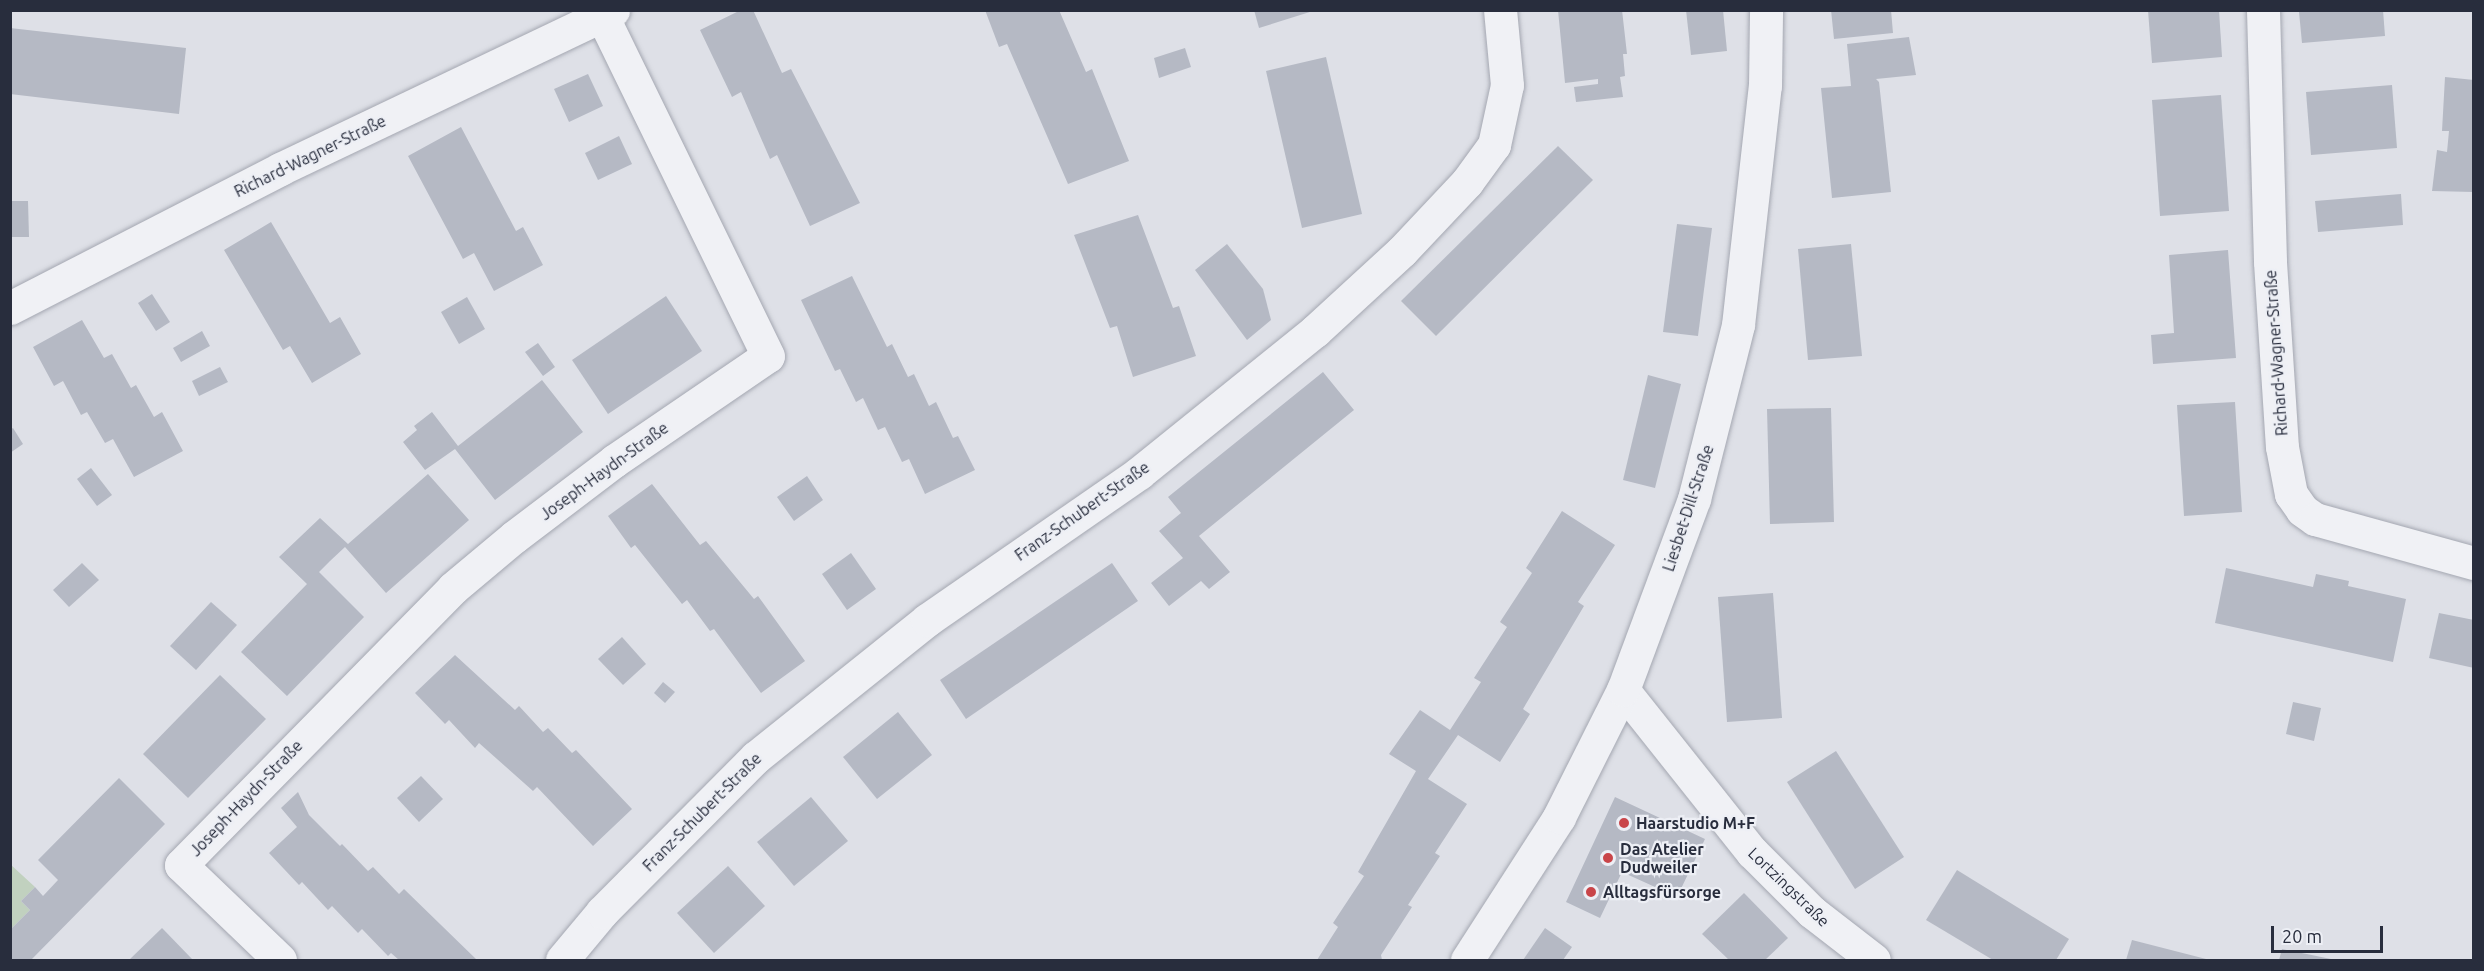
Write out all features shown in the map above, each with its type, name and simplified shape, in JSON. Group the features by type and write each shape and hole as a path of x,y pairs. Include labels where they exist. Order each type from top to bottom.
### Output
{"street":[{"name":"Franz-Schubert-Straße","path":"562,960 602,912 756,757 927,620 1138,473 1315,330 1402,251 1467,182 1494,145 1507,85 1500,10"},
{"name":"Liesbet-Dill-Straße","path":"1467,960 1559,817 1623,690 1694,499 1738,325 1763,109 1766,10"},
{"name":"Richard-Wagner-Straße","path":"2263,10 2270,262 2282,447 2291,494 2302,510 2315,519 2474,563"},
{"name":"Richard-Wagner-Straße","path":"10,308 280,169 607,13"},
{"name":"Joseph-Haydn-Straße","path":"280,960 181,865 453,588 514,537 614,461 768,356 607,13"},
{"name":"Lortzingstraße","path":"1623,690 1752,852 1812,912 1874,960"}],"green space":[{"path":"10,864 35,887 21,901 30,910 10,930"}],"building":[{"path":"741,10 753,10 782,73 791,69 860,203 810,226 777,155 770,159 741,92 732,97 700,30"},
{"path":"985,10 1059,10 1086,72 1092,69 1129,161 1068,184 1007,44 999,47"},
{"path":"1254,10 1313,10 1313,11 1259,28"},
{"path":"1558,10 1622,10 1627,54 1623,54 1625,76 1620,77 1623,97 1576,102 1574,87 1598,84 1598,79 1565,83"},
{"path":"1686,10 1723,10 1727,51 1691,55"},
{"path":"1831,10 1891,10 1893,33 1834,39"},
{"path":"2148,10 2219,10 2222,57 2152,63"},
{"path":"2383,10 2385,36 2302,43 2299,12"},
{"path":"10,28 186,48 179,114 10,94"},
{"path":"1909,37 1916,75 1876,79 1879,82 1891,192 1832,198 1821,88 1851,86 1847,44"},
{"path":"1185,48 1191,67 1159,78 1154,58"},
{"path":"1326,57 1362,214 1302,228 1266,71"},
{"path":"588,74 603,106 569,122 554,89"},
{"path":"2445,77 2474,80 2474,192 2432,191 2437,150 2447,152 2449,131 2442,131"},
{"path":"2392,85 2397,148 2311,155 2306,92"},
{"path":"2221,95 2229,211 2160,216 2152,100"},
{"path":"461,127 516,231 523,227 543,265 494,291 474,253 463,259 408,156"},
{"path":"619,136 632,164 598,180 585,153"},
{"path":"1558,146 1593,180 1436,336 1401,301"},
{"path":"2401,194 2403,225 2318,232 2315,201"},
{"path":"10,201 28,201 29,237 10,237"},
{"path":"1138,215 1173,308 1179,306 1196,356 1133,377 1117,326 1110,328 1074,235"},
{"path":"271,222 330,323 340,317 361,354 312,383 290,346 283,350 224,250"},
{"path":"1677,224 1712,228 1698,336 1663,332"},
{"path":"1227,244 1263,289 1271,320 1247,340 1195,270"},
{"path":"1851,244 1862,356 1808,360 1798,249"},
{"path":"2228,250 2236,358 2153,364 2151,335 2174,333 2169,255"},
{"path":"852,276 887,347 892,344 908,377 914,374 929,406 936,402 953,438 958,436 975,470 925,494 909,459 902,462 885,427 878,430 863,398 856,402 840,369 835,371 801,300"},
{"path":"152,294 170,322 156,331 138,303"},
{"path":"666,296 702,351 608,414 572,360"},
{"path":"467,297 485,329 459,344 441,312"},
{"path":"82,320 104,358 112,354 131,388 136,385 154,417 162,412 183,451 134,477 113,439 105,443 87,412 81,415 63,381 54,386 33,347"},
{"path":"202,331 210,346 181,362 173,348"},
{"path":"538,343 555,367 543,376 525,352"},
{"path":"220,367 228,382 199,396 192,381"},
{"path":"1323,372 1354,410 1199,536 1230,572 1209,589 1201,581 1169,606 1151,583 1183,558 1159,531 1181,513 1168,497"},
{"path":"1648,375 1681,384 1655,488 1623,480"},
{"path":"542,380 583,432 495,500 455,449 425,470 403,442 417,430 414,426 432,412 458,446"},
{"path":"2235,402 2242,512 2184,516 2177,405"},
{"path":"1831,408 1834,522 1770,524 1767,409"},
{"path":"13,428 23,444 10,453 10,430"},
{"path":"91,468 112,495 97,506 77,479"},
{"path":"428,474 469,520 386,593 345,547 330,561 319,572 364,617 287,696 241,652 307,584 279,557 320,518 348,544"},
{"path":"807,476 823,500 794,521 777,497"},
{"path":"652,484 700,545 706,541 754,599 758,596 805,661 761,693 714,629 710,631 687,600 682,604 635,545 631,548 608,516"},
{"path":"1562,511 1615,545 1578,602 1584,606 1523,709 1530,714 1500,762 1458,735 1428,779 1467,804 1435,853 1440,856 1408,905 1412,907 1381,955 1382,960 1317,960 1338,927 1333,923 1364,876 1358,872 1416,771 1389,754 1420,710 1450,730 1481,682 1474,678 1507,627 1500,622 1532,573 1526,568"},
{"path":"851,553 876,589 847,610 822,574"},
{"path":"82,563 99,580 69,607 53,590"},
{"path":"1112,563 1138,601 966,719 940,680"},
{"path":"2226,568 2313,587 2316,574 2349,581 2348,586 2406,599 2393,662 2215,623"},
{"path":"1773,593 1782,718 1727,722 1718,597"},
{"path":"211,602 237,625 196,670 170,646"},
{"path":"2439,613 2474,620 2474,668 2429,658"},
{"path":"622,637 646,664 623,685 598,659"},
{"path":"455,655 515,710 519,706 543,732 548,728 572,753 576,750 632,809 593,846 537,787 533,791 479,743 475,748 449,720 445,724 415,693"},
{"path":"220,675 266,719 188,798 143,754"},
{"path":"663,682 675,692 665,703 654,693"},
{"path":"2293,702 2321,708 2314,741 2286,734"},
{"path":"898,712 932,755 877,799 843,757"},
{"path":"1836,751 1904,857 1855,889 1787,782"},
{"path":"421,776 443,799 419,822 397,798"},
{"path":"119,778 165,824 31,960 10,960 10,930 30,910 21,901 35,887 43,896 58,880 38,860"},
{"path":"298,792 309,815 340,846 342,844 368,871 373,867 399,894 404,889 477,960 399,960 391,953 388,956 362,929 358,933 332,906 328,910 302,882 299,885 269,853 297,827 281,808"},
{"path":"811,797 848,841 794,886 757,842"},
{"path":"1615,797 1705,839 1677,897 1622,872 1600,918 1566,902"},
{"path":"728,866 765,906 714,953 677,913"},
{"path":"1957,870 2069,939 2056,960 1993,960 1926,920"},
{"path":"1744,893 1788,938 1765,960 1729,960 1702,934"},
{"path":"162,928 193,960 129,960"},
{"path":"1545,928 1572,947 1563,960 1523,960"},
{"path":"2132,940 2210,960 2126,960"},
{"path":"2282,949 2331,959 2331,960 2279,960"}],"place":[{"name":"Haarstudio M+F","path":"1624,823"},
{"name":"Das Atelier Dudweiler","path":"1608,858"},
{"name":"Alltagsfürsorge","path":"1591,892"}]}
